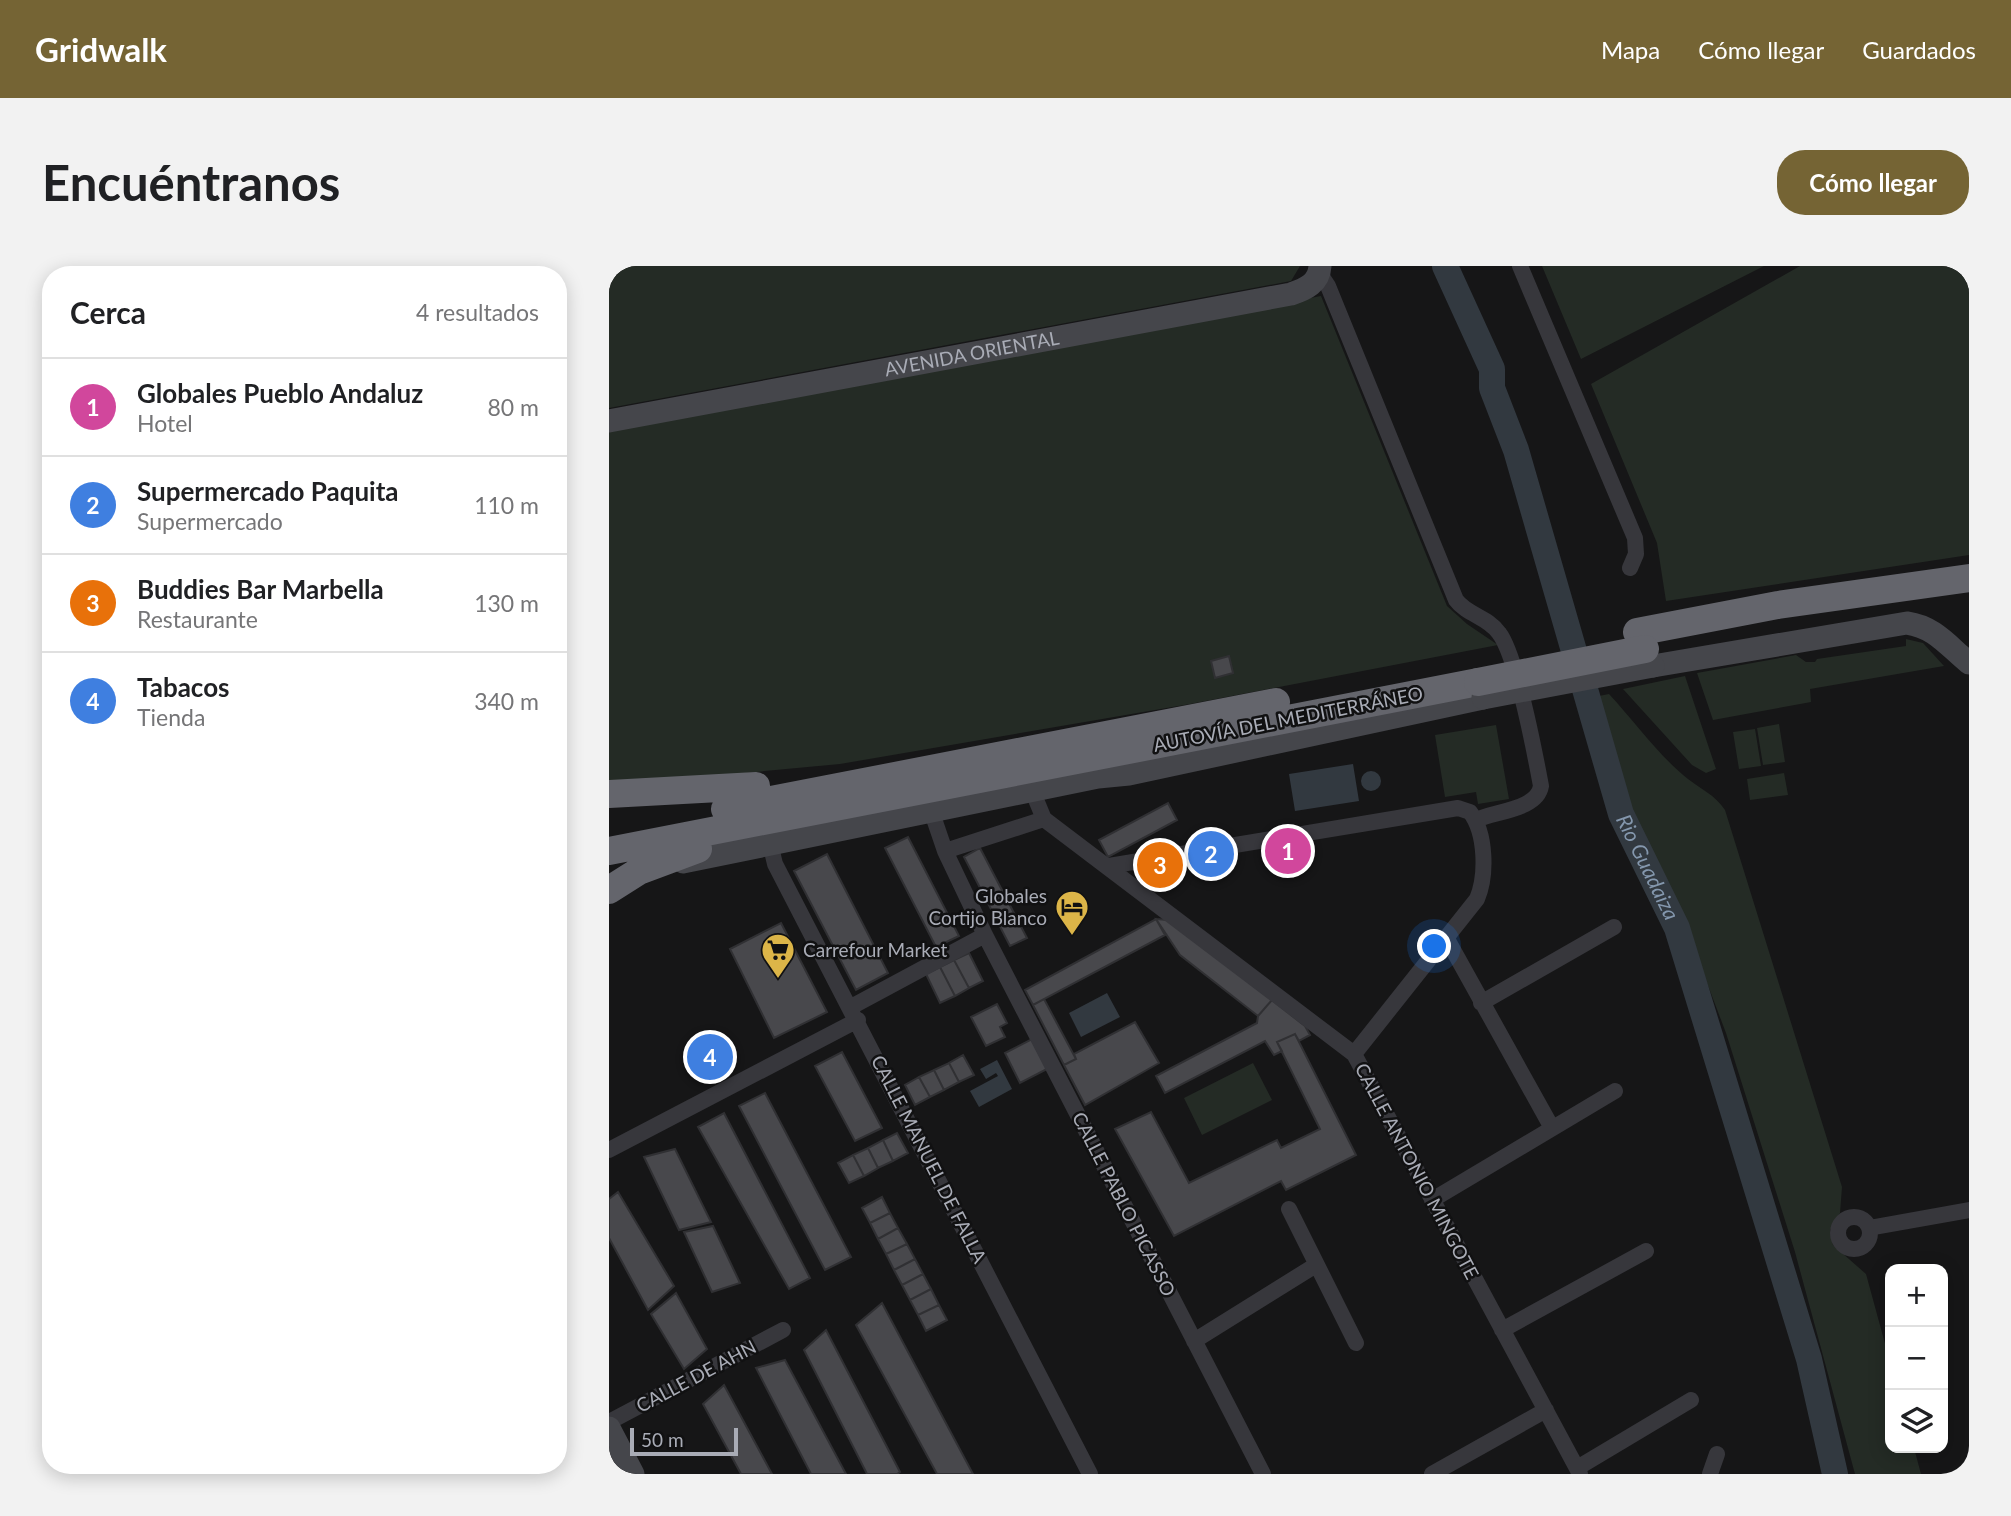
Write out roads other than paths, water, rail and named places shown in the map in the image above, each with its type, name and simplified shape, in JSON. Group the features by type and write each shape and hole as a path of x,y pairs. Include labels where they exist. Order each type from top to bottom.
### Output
{"highway":[{"name":"AUTOVÍA DEL MEDITERRÁNEO","path":"1645,649 1778,604 1969,578"},
{"name":"AUTOVÍA DEL MEDITERRÁNEO","path":"609,851 1775,624 1969,596"},
{"name":"AUTOVÍA DEL MEDITERRÁNEO","path":"609,831 888,776 1477,682"},
{"path":"609,794 747,788 844,774 888,776"},
{"path":"609,892 663,860 771,830 811,811"}],"street":[{"path":"1520,266 1635,538 1636,554 1630,568"},
{"path":"1320,270 1456,600 1461,607 1489,622 1504,640 1527,721 1541,786 1538,796 1530,803 1476,820"},
{"name":"AVENIDA ORIENTAL","path":"609,421 1291,294 1312,284 1320,270"},
{"path":"609,892 700,856 1033,790 1129,774 1477,682 1645,649 1907,623 1924,626 1940,635 1969,663"},
{"path":"945,851 1044,819 1033,790"},
{"path":"1109,866 1458,808 1470,812 1476,820 1485,880 1477,899 1354,1054"},
{"name":"CALLE PABLO PICASSO","path":"931,810 945,851 985,935 1263,1474"},
{"name":"CALLE ANTONIO MINGOTE","path":"1044,819 1354,1054 1578,1471"},
{"name":"CALLE MANUEL DE FALLA","path":"770,843 775,864 1090,1474"},
{"path":"1481,1003 1614,927"},
{"path":"609,1150 854,1014 985,935"},
{"path":"1447,939 1552,1128"},
{"path":"1432,1200 1615,1091"},
{"path":"1289,1209 1356,1343"},
{"path":"1869,1228 1969,1210"},
{"path":"1502,1330 1646,1251"},
{"path":"1194,1341 1316,1265"},
{"name":"CALLE DE AHN","path":"609,1422 783,1330"},
{"path":"1578,1471 1691,1400"},
{"path":"1431,1474 1546,1410"},
{"path":"609,1428 633,1474"},
{"path":"1710,1474 1717,1454"}],"waterway":[{"name":"Rio Guadaiza","path":"1445,266 1492,369 1492,388 1516,450 1621,814 1677,928 1809,1359 1835,1474"}],"place":[{"name":"Globales Pueblo Andaluz","path":"1288,851"},
{"name":"Supermercado Paquita","path":"1211,854"},
{"name":"Buddies Bar Marbella","path":"1160,865"},
{"name":"Globales Cortijo Blanco","path":"1072,937"},
{"name":"Carrefour Market","path":"778,980"},
{"name":"Tabacos","path":"710,1057"}]}
